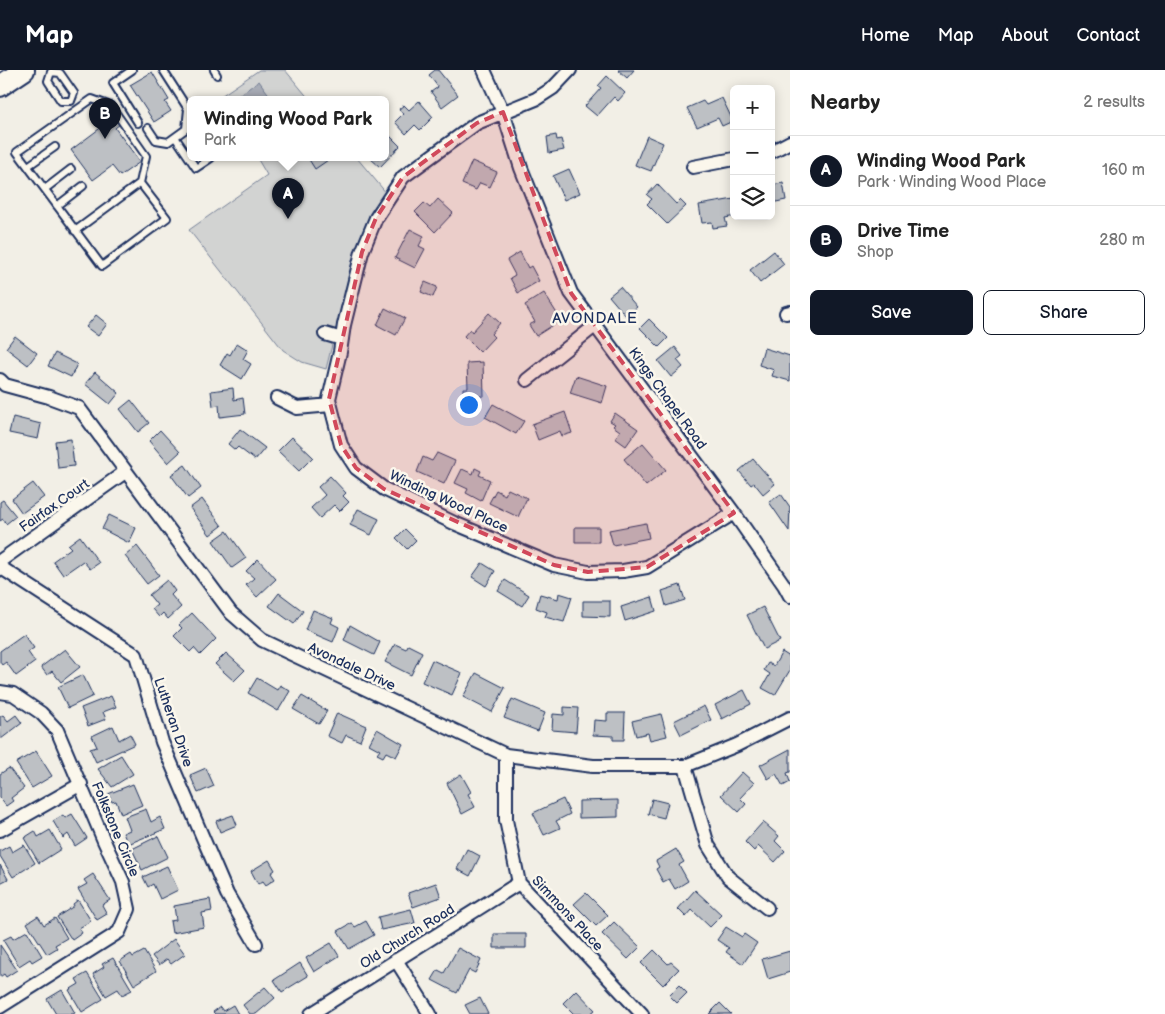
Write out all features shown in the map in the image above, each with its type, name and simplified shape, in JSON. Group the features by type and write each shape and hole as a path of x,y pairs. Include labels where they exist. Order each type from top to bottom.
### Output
{"main road":[{"path":"0,86 24,70"}],"street":[{"name":"Kings Chapel Road","path":"484,70 503,112 521,168 571,293 734,513 790,596"},
{"name":"Winding Wood Place","path":"570,70 553,88 536,99 477,123 403,177 376,218 362,252 344,325 330,399 341,445 356,468 384,489 454,523 554,565 588,572 623,571 647,567 734,513"},
{"path":"775,150 790,142"},
{"path":"694,166 730,160"},
{"path":"527,380 596,325"},
{"path":"325,334 342,339"},
{"name":"Avondale Drive","path":"0,380 5,385 49,397 79,408 231,613 262,640 506,755 593,766 685,766 737,746 790,718"},
{"path":"276,398 297,408 331,405"},
{"name":"Fairfax Court","path":"0,562 125,472"},
{"name":"Lutheran Drive","path":"0,567 136,655 162,742 227,894 256,944"},
{"name":"Folkstone Circle","path":"0,692 13,694 41,713 57,730 104,841 124,882 129,909 119,932 0,1007"},
{"name":"Simmons Place","path":"506,755 506,820 519,883 642,1014"},
{"path":"685,766 708,845 728,877 767,908"},
{"path":"0,830 80,784"},
{"name":"Old Church Road","path":"311,1014 519,883"},
{"path":"396,960 430,1014"}],"lane":[{"path":"132,70 113,83 138,123"},
{"path":"163,70 187,107"},
{"path":"50,71 60,73 74,93 71,101 61,101 48,81 50,71"},
{"path":"75,231 140,183 146,156 111,106 92,99 17,152 75,231 102,266 167,218 140,183"},
{"path":"71,101 77,110"},
{"path":"148,128 156,140 168,142 186,129 187,119"},
{"path":"175,137 187,152"},
{"path":"28,166 55,147"},
{"path":"192,161 196,168 206,161"},
{"path":"45,189 71,169"},
{"path":"57,206 84,186"}],"highlighted area":[{"path":"503,112 571,293 734,513 647,567 588,572 554,565 384,489 356,468 341,445 329,399 362,252 376,218 403,177 477,123"}],"shaded area":[{"path":"259,70 285,70 307,96 221,96"},
{"path":"259,81 270,96 238,96"},
{"path":"259,161 360,161 387,194 361,240 349,276 326,369 302,362 283,350 189,230 267,175"}],"building":[{"path":"438,70 458,95 442,107 431,92 438,87 429,75"},
{"path":"618,70 634,70 627,78"},
{"path":"152,72 169,100 165,102 171,111 154,122 130,85"},
{"path":"607,76 625,93 618,101 614,97 597,116 585,106 601,88 598,86"},
{"path":"722,98 730,115 730,122 722,126 718,118 697,127 687,108 703,101 706,105"},
{"path":"419,101 433,117 420,130 415,125 406,134 395,122 403,114 399,109 404,105 409,110"},
{"path":"115,117 120,124 115,128 140,162 120,176 112,166 93,180 71,150"},
{"path":"389,135 400,146 389,158"},
{"path":"556,135 557,140 561,139 564,150 549,153 547,137"},
{"path":"647,136 663,143 651,171 635,165"},
{"path":"310,161 327,161 315,169"},
{"path":"373,161 386,161 380,167"},
{"path":"472,161 497,172 490,187 480,183 476,190 462,184"},
{"path":"569,169 580,193 564,200 553,176"},
{"path":"783,183 786,200 775,202 775,184"},
{"path":"657,184 676,204 680,200 686,206 667,224 647,204 652,199 647,195"},
{"path":"438,199 453,213 435,232 415,212 424,203 430,208"},
{"path":"730,200 730,217 725,218 727,226 713,228 712,222 702,223 699,205"},
{"path":"410,229 424,236 419,246 425,249 415,268 395,258"},
{"path":"774,251 784,264 760,283 750,270"},
{"path":"520,252 528,268 531,266 539,281 518,293 510,278 515,275 507,260"},
{"path":"425,282 437,287 433,297 421,292"},
{"path":"620,287 637,307 626,316 609,296"},
{"path":"544,293 561,320 536,336 529,325 535,322 525,305"},
{"path":"385,308 405,318 396,335 377,325"},
{"path":"489,313 500,323 491,334 494,337 480,352 464,336 470,329 472,332"},
{"path":"96,315 107,324 98,336 86,327"},
{"path":"649,319 668,338 659,347 640,328"},
{"path":"15,336 37,353 28,365 6,348"},
{"path":"237,343 248,350 243,359 251,364 242,379 220,365 227,353 230,355"},
{"path":"675,347 682,356 677,360 683,367 671,377 658,361"},
{"path":"764,348 790,356 790,381 772,376 774,370 759,365"},
{"path":"55,353 77,364 71,377 48,366"},
{"path":"483,362 484,396 463,397 463,388 468,388 467,363"},
{"path":"95,372 119,393 110,404 85,384"},
{"path":"576,376 607,386 602,403 570,393"},
{"path":"233,388 234,400 243,398 245,414 220,417 219,405 213,406 211,391"},
{"path":"131,400 149,423 138,432 120,409"},
{"path":"493,404 524,421 516,434 485,417"},
{"path":"565,412 572,433 562,436 560,431 538,440 532,424"},
{"path":"615,413 638,429 626,446 615,438 620,431 610,421"},
{"path":"13,417 41,424 38,439 9,433"},
{"path":"240,429 265,448 255,460 238,447 235,450 228,444"},
{"path":"160,430 180,452 168,463 149,441"},
{"path":"292,437 313,457 299,471 278,451"},
{"path":"71,439 74,466 58,468 55,441"},
{"path":"643,443 666,470 646,486 624,459"},
{"path":"437,453 455,461 444,484 417,472 423,457 432,461"},
{"path":"753,459 775,484 763,494 754,483 751,485 739,471"},
{"path":"185,465 201,488 188,498 171,475"},
{"path":"475,468 481,471 479,475 490,480 481,501 466,493 468,489 455,483 462,469 473,474"},
{"path":"330,476 346,493 343,496 349,502 340,511 334,505 320,518 311,508 325,495 318,487"},
{"path":"33,483 44,497 22,513 12,499"},
{"path":"508,489 527,498 518,517 489,503 496,490 505,495"},
{"path":"781,494 790,507 789,531 769,502"},
{"path":"202,499 222,526 210,535 190,508"},
{"path":"3,500 16,516 6,524 3,519 0,521 0,502"},
{"path":"358,509 379,519 371,535 350,525"},
{"path":"109,515 136,528 129,543 102,529"},
{"path":"646,523 649,538 613,545 609,530"},
{"path":"575,527 599,527 599,542 575,542"},
{"path":"405,529 416,540 407,549 396,538"},
{"path":"227,531 246,558 232,568 213,541"},
{"path":"80,536 99,563 90,569 83,561 63,575 53,561 71,548 68,545"},
{"path":"137,546 159,575 147,584 125,556"},
{"path":"258,559 276,579 257,597 246,585 254,578 246,571"},
{"path":"482,563 495,571 486,586 472,577"},
{"path":"167,580 175,591 171,595 181,607 168,619 163,613 159,617 152,609 157,605 149,595"},
{"path":"505,580 529,595 522,606 498,591"},
{"path":"680,585 685,600 666,606 662,591"},
{"path":"279,593 303,611 294,624 269,606"},
{"path":"559,593 572,597 564,622 545,617 547,612 536,608 540,594 558,599"},
{"path":"652,597 656,611 625,621 621,607"},
{"path":"583,601 610,601 610,617 583,616"},
{"path":"763,607 780,641 764,649 747,615"},
{"path":"313,610 333,618 331,623 339,627 333,642 305,630"},
{"path":"192,613 216,639 200,655 194,648 190,652 174,636 182,628 179,625"},
{"path":"350,625 380,642 374,655 344,640"},
{"path":"24,634 34,648 28,652 35,662 16,676 6,662 2,665 0,662 0,651"},
{"path":"395,644 406,649 408,645 422,652 411,675 385,662"},
{"path":"65,649 80,667 61,682 52,671 47,675 41,667"},
{"path":"782,652 790,657 790,670 775,695 762,688 770,674 764,670 768,663 774,666"},
{"path":"226,653 245,670 234,681 215,664"},
{"path":"432,660 462,673 452,695 422,682"},
{"path":"476,673 505,688 492,712 463,697"},
{"path":"83,675 93,696 68,708 58,687"},
{"path":"257,678 277,690 280,685 290,691 278,711 248,693"},
{"path":"744,690 751,704 722,719 715,705"},
{"path":"111,696 116,707 103,712 106,719 88,726 81,708"},
{"path":"302,696 327,711 319,724 293,709"},
{"path":"512,699 545,713 538,731 504,718"},
{"path":"704,706 711,720 681,735 674,721"},
{"path":"564,707 578,708 576,732 552,730 553,714 564,715"},
{"path":"337,713 366,726 360,741 346,735 342,743 327,736"},
{"path":"607,713 625,713 624,740 613,740 613,736 593,735 594,720 607,721"},
{"path":"661,714 667,736 650,740 648,733 636,736 632,721"},
{"path":"3,715 8,721 16,715 22,723 1,739 0,717"},
{"path":"113,726 119,740 130,734 135,744 96,762 90,749 97,747 92,736"},
{"path":"377,729 403,744 396,757 386,752 383,757 377,754 380,750 369,744"},
{"path":"790,749 790,772 787,773 790,782 783,786 776,774 768,779 760,765"},
{"path":"36,751 52,776 32,788 16,763"},
{"path":"121,755 133,774 112,787 98,769"},
{"path":"9,768 24,788 11,798 13,801 6,806 0,798 0,774"},
{"path":"206,768 214,786 198,793 190,775"},
{"path":"742,772 754,783 740,798 746,804 739,812 721,795"},
{"path":"461,774 471,792 468,794 475,807 462,814 447,783"},
{"path":"133,784 142,805 121,814 116,801 112,802 108,794"},
{"path":"563,799 570,814 556,821 560,828 544,835 533,813"},
{"path":"652,799 668,803 664,818 648,814"},
{"path":"618,800 618,817 579,818 579,801"},
{"path":"146,809 151,822 160,817 165,829 128,844 123,833 130,830 125,817"},
{"path":"72,814 87,838 75,846 68,834 63,838 53,821 63,815 65,818"},
{"path":"233,815 237,825 220,832 216,821"},
{"path":"763,822 779,836 775,841 785,851 775,862 758,846 754,851 745,842"},
{"path":"50,830 61,849 39,863 24,838 35,831 38,837"},
{"path":"158,836 168,857 142,870 132,849"},
{"path":"24,845 35,863 13,877 0,856 0,851 9,846 12,852"},
{"path":"467,849 480,856 470,876 457,869"},
{"path":"676,849 684,862 679,865 688,881 675,889 669,879 663,882 656,869 659,867 656,861"},
{"path":"269,860 275,870 271,873 275,879 266,885 263,881 258,884 251,871"},
{"path":"0,865 8,879 0,883"},
{"path":"167,866 178,890 160,899 153,884 148,887 143,877"},
{"path":"93,874 110,900 102,905 107,914 97,920 78,889 87,884 84,880"},
{"path":"436,883 441,897 413,907 408,893"},
{"path":"695,890 722,915 710,927 692,910 686,917 678,909"},
{"path":"586,893 608,915 596,926 574,904"},
{"path":"210,899 212,911 202,913 204,927 172,933 170,921 176,920 174,906"},
{"path":"78,900 91,921 79,928 82,933 72,940 57,917 74,906 73,904"},
{"path":"411,909 415,923 381,930 378,917"},
{"path":"38,916 44,925 55,918 67,938 55,945 57,948 47,954 27,923"},
{"path":"366,921 374,935 349,949 338,931 352,923 355,927"},
{"path":"614,922 640,947 628,959 602,934"},
{"path":"726,927 742,937 744,934 757,943 743,964 726,952 729,948 717,940"},
{"path":"27,931 42,956 32,962 30,959 19,966 3,940 11,936 13,939"},
{"path":"494,934 526,934 526,948 494,948"},
{"path":"174,939 185,954 171,964 167,959 159,965 152,956"},
{"path":"331,943 339,956 314,972 306,958"},
{"path":"0,945 17,970 6,977 4,974 0,977"},
{"path":"458,948 481,960 475,973 469,970 457,993 432,980 438,970 444,973"},
{"path":"654,950 668,964 671,962 679,969 663,985 641,963"},
{"path":"144,951 156,971 134,985 120,961 131,954 133,957"},
{"path":"790,951 790,972 768,979 762,959"},
{"path":"113,958 132,990 122,995 118,989 106,996 93,974 104,967 102,964"},
{"path":"300,963 308,976 282,992 274,980"},
{"path":"87,973 103,999 82,1012 69,990 79,984 76,979"},
{"path":"679,985 687,993 677,1003 669,995"},
{"path":"265,987 275,998 256,1014 250,1014 243,1005"},
{"path":"62,990 75,1013 56,1014 47,999"},
{"path":"576,990 595,1010 590,1014 574,1014 563,1003"},
{"path":"480,998 488,1014 470,1014 465,1005"},
{"path":"720,1003 731,1014 709,1014"},
{"path":"233,1005 238,1014 215,1014 213,1012 220,1007 223,1011"}],"place":[{"name":"Drive Time","path":"105,139"},
{"name":"Winding Wood Park","path":"288,219"}],"district":[{"name":"AVONDALE","path":"595,318"}]}
